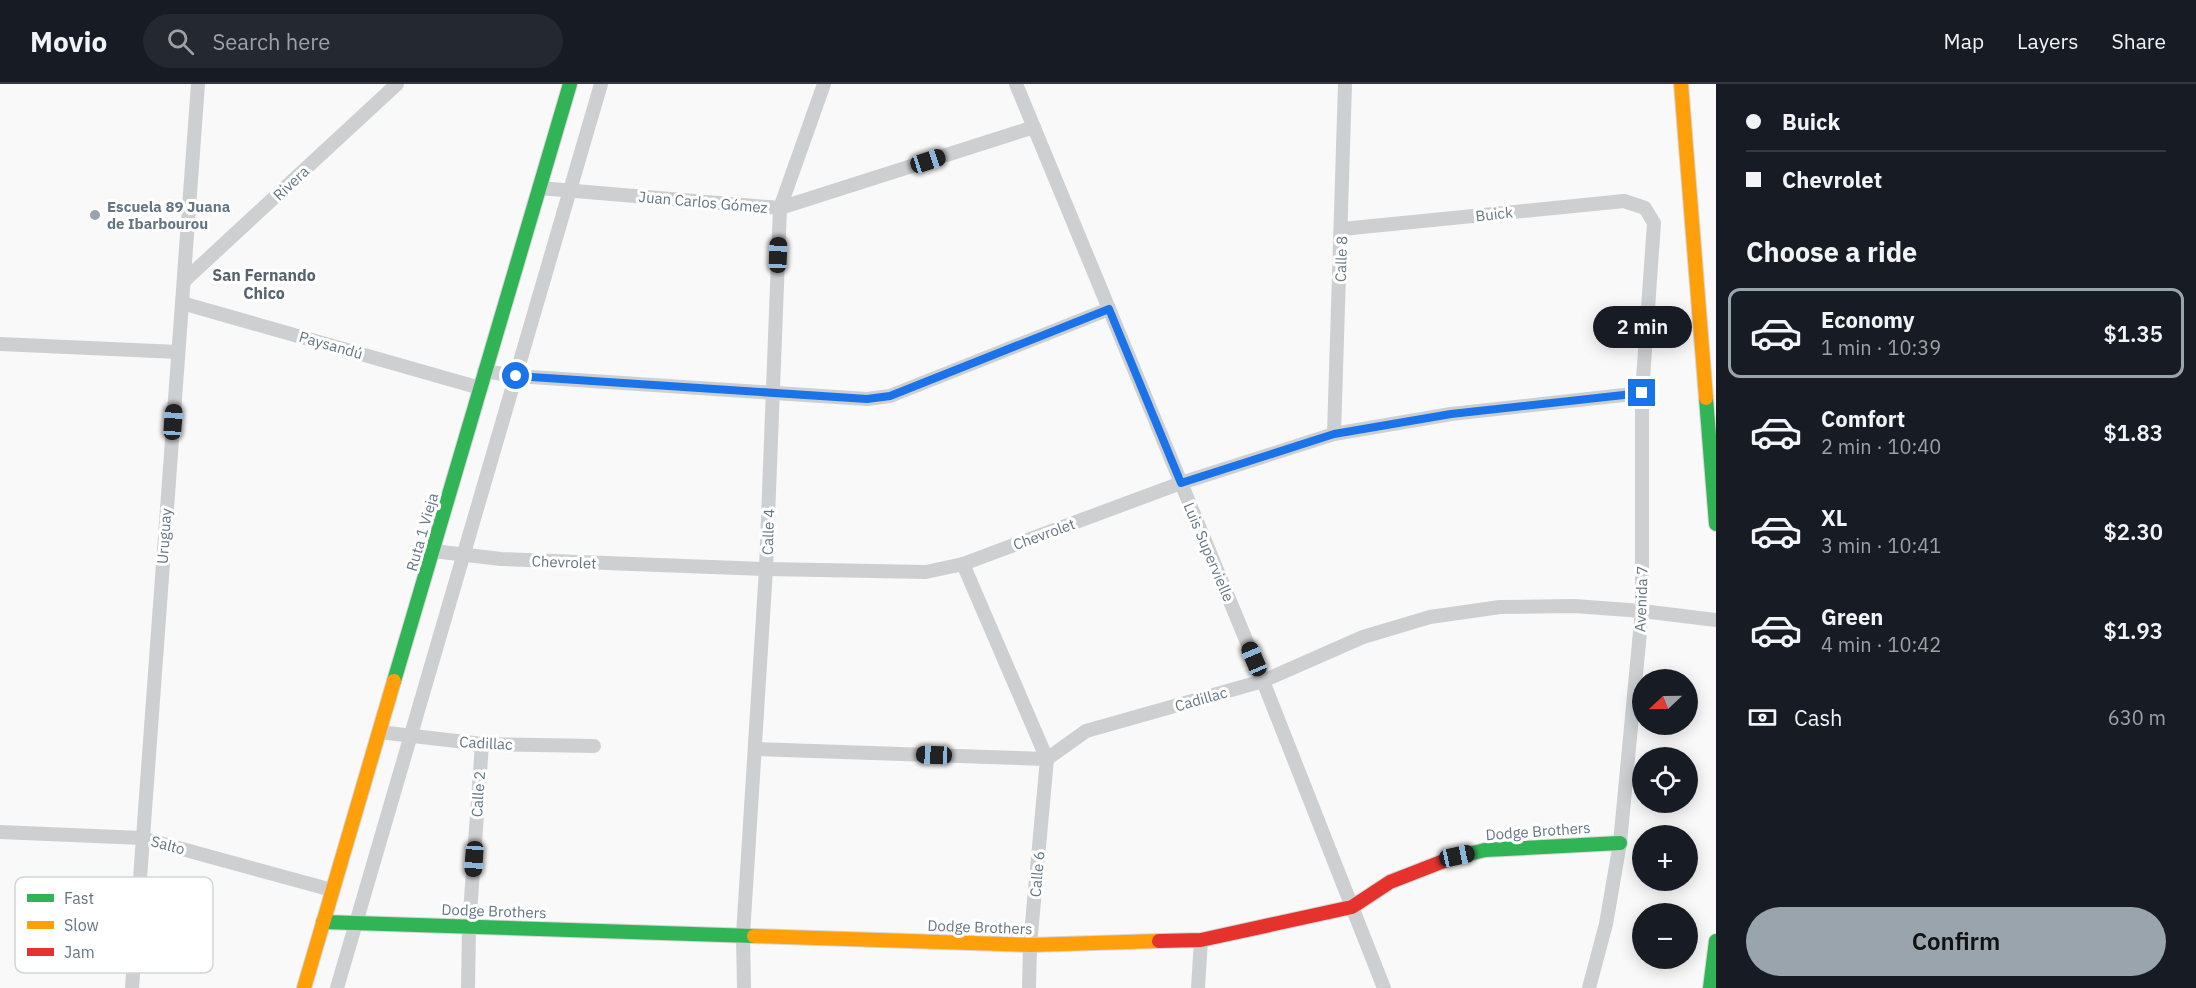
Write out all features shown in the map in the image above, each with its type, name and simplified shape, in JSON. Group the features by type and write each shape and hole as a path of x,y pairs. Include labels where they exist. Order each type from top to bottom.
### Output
{"main road":[{"name":"Ruta 1 Vieja","path":"304,988 570,84"},
{"path":"1681,84 1716,524"},
{"name":"Dodge Brothers","path":"323,922 1030,945 1201,940 1352,907 1390,882 1421,868 1457,856 1485,850 1620,843"},
{"path":"1710,988 1716,941"}],"street":[{"name":"Uruguay","path":"139,877 198,84"},
{"name":"Rivera","path":"184,281 397,84"},
{"path":"337,988 601,84"},
{"name":"Calle 4","path":"744,988 743,935 766,569 780,208 824,84"},
{"name":"Luis Supervielle","path":"1016,84 1263,681 1384,988"},
{"name":"Calle 8","path":"1334,434 1345,84"},
{"name":"Juan Carlos Gómez","path":"539,188 780,208 1034,127"},
{"name":"Buick","path":"1342,229 1624,201 1645,208"},
{"name":"Avenida 7","path":"1589,988 1606,924 1620,843 1642,611 1642,393 1654,223 1645,208"},
{"name":"Paysandú","path":"182,303 480,388"},
{"path":"484,371 516,376 867,399 890,396 1109,309"},
{"path":"0,344 178,352"},
{"name":"Chevrolet","path":"433,551 501,559 766,569 926,572 963,564 1181,483 1334,434 1451,414 1642,393"},
{"path":"755,749 1047,759 963,564"},
{"name":"Cadillac","path":"1047,759 1086,731 1263,681 1363,637 1430,617 1500,607 1574,606 1716,620"},
{"name":"Cadillac","path":"380,732 482,744 594,746"},
{"name":"Calle 2","path":"468,988 469,927 482,744"},
{"name":"Calle 6","path":"1029,988 1030,945 1047,759"},
{"name":"Salto","path":"0,832 142,838 332,890"},
{"path":"1198,988 1201,940"},
{"name":"Uruguay","path":"132,988 133,973"}],"traffic: fast":[{"path":"394,681 570,84"},
{"path":"1706,398 1716,524"},
{"path":"1449,859 1485,850 1620,843"},
{"path":"323,922 754,936"},
{"path":"1710,988 1716,941"}],"traffic: slow":[{"path":"1681,84 1706,398"},
{"path":"304,988 394,681"},
{"path":"754,936 1030,945 1159,941"}],"traffic: jam":[{"path":"1159,941 1201,940 1352,907 1390,882 1449,859"}],"place":[{"name":"Escuela 89 Juana de Ibarbourou","path":"95,215"}],"district":[{"name":"San Fernando Chico","path":"264,284"}],"route":[{"path":"516,376 867,399 890,396 1109,309 1181,483 1334,434 1451,414 1642,393"}]}
